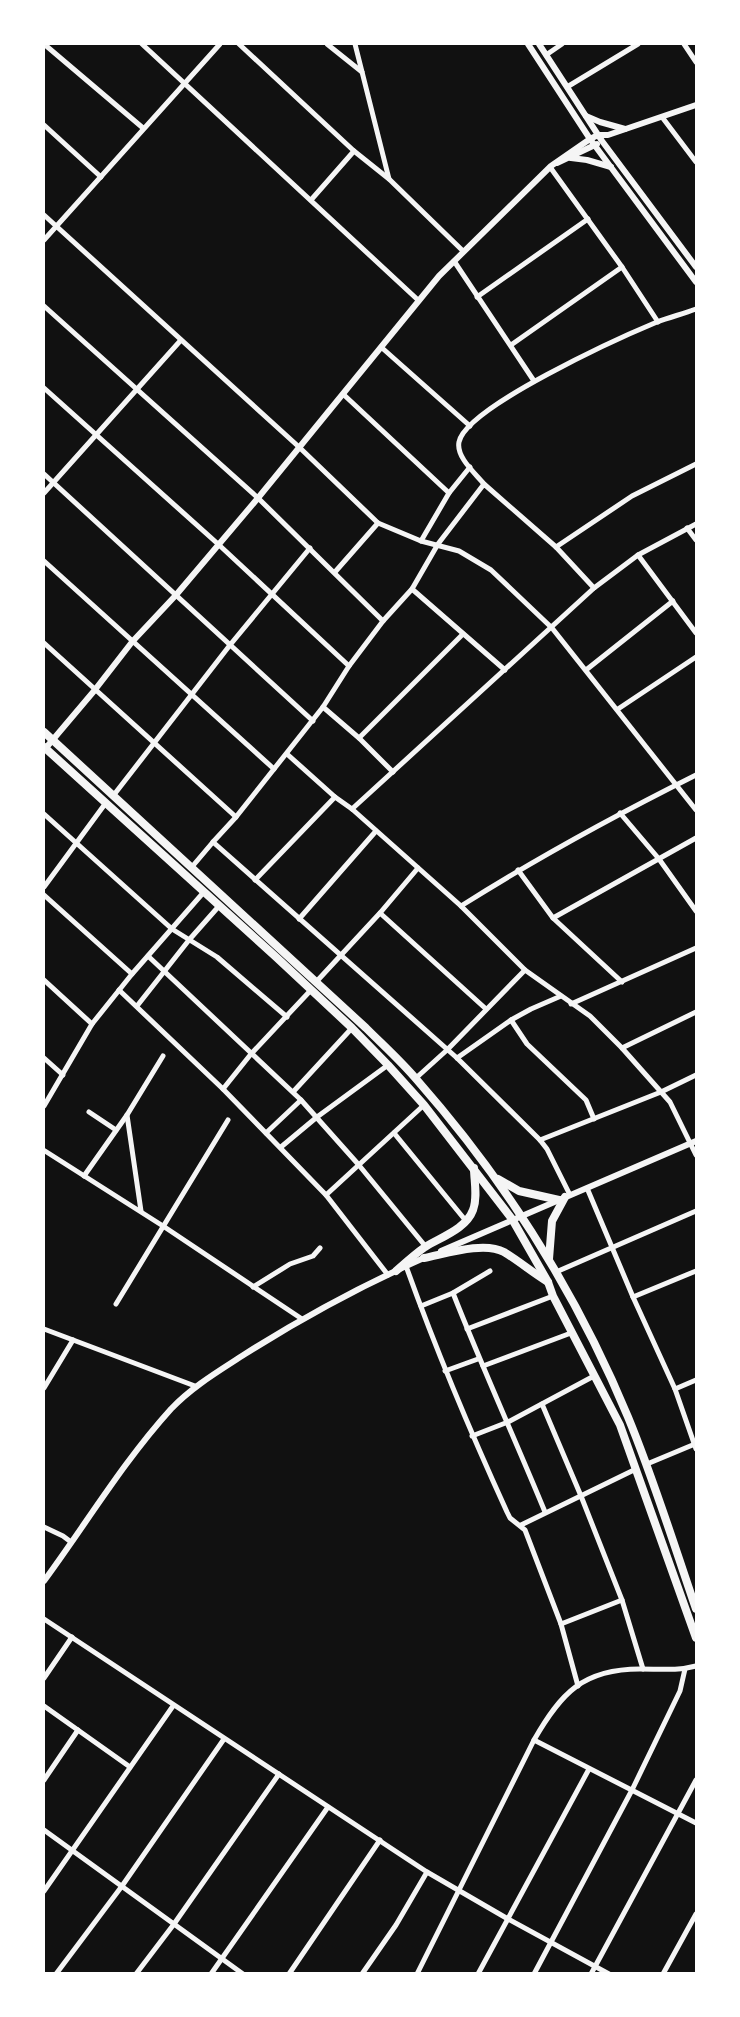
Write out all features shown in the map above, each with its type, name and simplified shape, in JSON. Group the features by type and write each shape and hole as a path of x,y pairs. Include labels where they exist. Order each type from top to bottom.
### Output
{"highway":[{"path":"44,732 317,981 416,1078 496,1179 566,1289 625,1409 696,1609"},
{"path":"44,749 352,1028 424,1105 474,1167 512,1219 548,1282 553,1296 620,1425 696,1638"},
{"path":"392,1273 426,1246 460,1227 466,1221 474,1209 474,1167"},
{"path":"496,1179 519,1191 565,1198 552,1221 549,1260"},
{"path":"424,1258 469,1249 488,1248 502,1251 548,1282"}],"street":[{"path":"44,44 143,128"},
{"path":"142,44 418,300"},
{"path":"44,240 220,44"},
{"path":"239,44 354,151 389,179 463,251"},
{"path":"327,44 363,73"},
{"path":"355,44 389,179"},
{"path":"528,44 590,139 696,282"},
{"path":"538,44 600,138 696,267"},
{"path":"546,55 559,44"},
{"path":"567,87 638,44"},
{"path":"684,44 696,62"},
{"path":"44,749 132,642 176,595 258,498 418,300 463,251 550,166 590,139 600,138 696,105"},
{"path":"585,115 625,129"},
{"path":"662,117 696,162"},
{"path":"44,125 101,177"},
{"path":"550,166 595,145 600,138"},
{"path":"311,201 354,151"},
{"path":"571,158 611,167"},
{"path":"550,166 658,322"},
{"path":"44,215 299,447 378,523 421,541 459,550 491,570 552,628 696,810"},
{"path":"477,297 588,219"},
{"path":"454,261 534,381"},
{"path":"511,345 622,267"},
{"path":"44,306 258,498 383,621"},
{"path":"594,588 556,547 484,484 461,457 458,447 459,439 470,426 499,402 534,381 658,322 696,309"},
{"path":"44,494 181,340"},
{"path":"381,347 470,426"},
{"path":"44,388 218,544 349,666"},
{"path":"343,394 449,493"},
{"path":"556,547 632,496 696,464"},
{"path":"421,541 449,493 470,467"},
{"path":"44,474 313,721"},
{"path":"191,868 236,817 324,707 349,666 383,621 412,589 438,544 484,484"},
{"path":"335,573 378,523"},
{"path":"352,809 594,588 638,555 696,524"},
{"path":"687,528 696,540"},
{"path":"113,797 230,645 310,548"},
{"path":"638,555 696,633"},
{"path":"44,561 274,769"},
{"path":"412,589 505,670"},
{"path":"586,670 673,601"},
{"path":"359,738 463,634"},
{"path":"44,644 236,817"},
{"path":"618,709 696,657"},
{"path":"324,707 393,772"},
{"path":"287,754 461,906 525,969 590,1016 670,1102 694,1142 696,1155"},
{"path":"461,906 518,870 620,813 696,775"},
{"path":"255,880 335,797"},
{"path":"44,887 105,804"},
{"path":"620,813 659,859 696,910"},
{"path":"44,814 172,929 217,957 287,1017"},
{"path":"299,919 376,831"},
{"path":"553,918 696,838"},
{"path":"213,842 457,1058 540,1140 547,1149 565,1198"},
{"path":"317,981 418,868"},
{"path":"518,870 553,918 622,982"},
{"path":"44,1106 92,1024 132,974 203,893"},
{"path":"44,895 132,974"},
{"path":"137,1006 189,939 219,906"},
{"path":"380,913 486,1010"},
{"path":"571,1004 696,948"},
{"path":"148,956 301,1100 426,1246"},
{"path":"416,1078 447,1050 525,969"},
{"path":"44,980 92,1024"},
{"path":"119,990 281,1147 326,1195 392,1273"},
{"path":"223,1089 251,1054 311,990"},
{"path":"457,1058 511,1020 561,996"},
{"path":"622,1048 696,1012"},
{"path":"511,1020 527,1044 586,1100 594,1119"},
{"path":"293,1092 352,1028"},
{"path":"84,1176 163,1056"},
{"path":"44,1058 63,1075"},
{"path":"281,1147 317,1117 388,1065"},
{"path":"540,1140 661,1092 696,1075"},
{"path":"266,1133 301,1100"},
{"path":"326,1195 424,1105"},
{"path":"89,1112 116,1130"},
{"path":"126,1115 141,1212"},
{"path":"116,1304 228,1120"},
{"path":"394,1133 466,1221"},
{"path":"44,1581 85,1520 140,1447 171,1409 195,1386 302,1319 406,1266 694,1142"},
{"path":"45,1150 302,1319"},
{"path":"587,1188 675,1389 696,1446 646,1464"},
{"path":"556,1272 696,1211"},
{"path":"254,1287 290,1264 313,1256 320,1248"},
{"path":"406,1266 472,1436 510,1518 525,1530 561,1624 578,1686"},
{"path":"421,1306 453,1293 490,1271"},
{"path":"633,1297 696,1273"},
{"path":"453,1293 478,1359 508,1422 545,1512"},
{"path":"467,1329 553,1296"},
{"path":"44,1329 195,1386"},
{"path":"483,1366 572,1333"},
{"path":"44,1388 73,1340"},
{"path":"445,1371 478,1359"},
{"path":"472,1436 508,1422 594,1376"},
{"path":"675,1389 696,1380"},
{"path":"542,1404 622,1600 643,1669"},
{"path":"521,1525 636,1469"},
{"path":"44,1527 72,1542"},
{"path":"561,1624 622,1600"},
{"path":"44,1619 427,1872 609,1974"},
{"path":"44,1678 72,1637"},
{"path":"417,1974 534,1740 551,1710 563,1696 609,1671 685,1669 696,1666"},
{"path":"534,1974 632,1790 680,1691 685,1669"},
{"path":"44,1706 130,1767"},
{"path":"44,1891 173,1706"},
{"path":"44,1780 78,1730"},
{"path":"56,1974 122,1886 224,1740"},
{"path":"534,1740 696,1823"},
{"path":"478,1974 589,1768"},
{"path":"136,1974 174,1924 279,1774"},
{"path":"591,1974 696,1780"},
{"path":"211,1974 328,1807"},
{"path":"44,1830 243,1974"},
{"path":"289,1974 380,1840"},
{"path":"362,1974 396,1925 427,1872"},
{"path":"663,1974 696,1914"}]}
